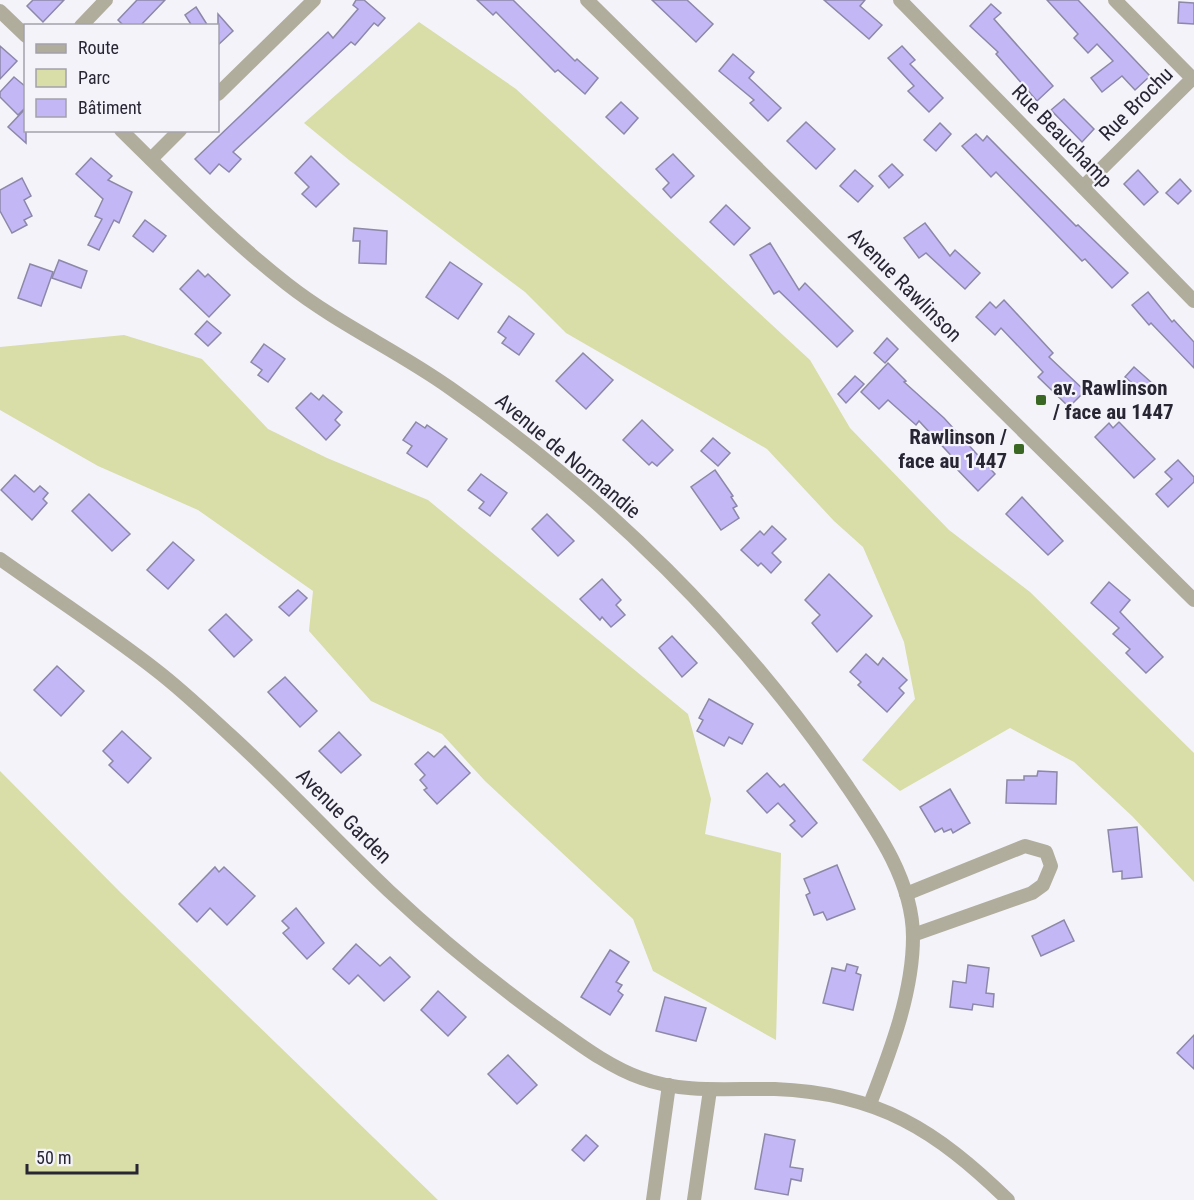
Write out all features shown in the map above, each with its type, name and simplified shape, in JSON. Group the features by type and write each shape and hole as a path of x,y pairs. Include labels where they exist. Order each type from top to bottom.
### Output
{"street":[{"path":"83,24 106,0"},
{"path":"219,93 314,0"},
{"name":"Avenue Rawlinson","path":"587,0 1194,600"},
{"name":"Rue Beauchamp","path":"900,0 1194,301"},
{"path":"1115,0 1193,78"},
{"path":"0,11 24,34"},
{"name":"Rue Brochu","path":"1083,187 1193,78"},
{"name":"Avenue de Normandie","path":"123,132 207,215 288,285 467,401 591,496 662,564 725,630 783,699 882,837 906,894 913,935 907,988 870,1104"},
{"path":"151,159 178,132"},
{"name":"Avenue Garden","path":"0,559 157,671 313,813 390,891 516,999 583,1046 640,1078 669,1085 710,1090 776,1089 829,1094 870,1104 916,1124 974,1167 1008,1200"},
{"path":"906,894 1025,846 1046,852 1051,866 1043,885 1032,893 913,935"},
{"path":"653,1200 669,1085"},
{"path":"694,1200 710,1090"}],"green space":[{"path":"419,22 516,89 810,360 850,428 949,530 1030,592 1194,753 1194,882 1132,816 1074,762 1010,728 900,791 862,760 915,699 904,642 863,547 834,521 767,449 566,333 525,292 349,160 304,123"},
{"path":"124,335 202,359 268,429 327,458 428,500 688,714 711,799 705,834 781,853 776,1040 653,971 633,919 485,781 442,734 371,701 309,631 313,591 198,510 98,466 0,410 0,347"},
{"path":"0,771 121,893 438,1200 0,1200"}],"building":[{"path":"33,0 64,0 43,22 27,6"},
{"path":"137,0 165,0 142,24 122,24 118,20"},
{"path":"356,0 364,0 385,18 378,26 374,23 355,45 351,42 233,152 241,159 229,172 219,164 210,174 195,159 328,32 333,38 358,9 353,5"},
{"path":"477,0 513,0 575,61 577,59 598,78 585,94 558,70 555,72 496,12 493,15"},
{"path":"652,0 687,0 713,24 696,42"},
{"path":"824,0 865,0 860,6 882,25 869,39"},
{"path":"1047,0 1078,0 1150,76 1135,90 1122,76 1102,92 1091,78 1113,61 1097,44 1088,53 1074,38 1078,34"},
{"path":"1179,2 1194,3 1194,24 1178,23"},
{"path":"991,4 1001,13 994,19 1053,86 1037,101 996,54 998,52 970,26"},
{"path":"196,7 207,24 191,24 185,15"},
{"path":"218,14 233,31 219,44 219,24"},
{"path":"0,46 17,61 0,79"},
{"path":"902,46 915,60 910,64 943,98 929,112 908,91 914,86 888,58"},
{"path":"733,54 754,72 749,78 781,108 768,121 750,103 754,100 719,71"},
{"path":"14,77 24,85 24,109 18,115 0,97 0,92"},
{"path":"1064,99 1094,129 1082,142 1051,110"},
{"path":"621,102 638,118 624,134 606,117"},
{"path":"24,110 26,143 8,127"},
{"path":"806,122 835,149 816,169 787,141"},
{"path":"940,123 951,134 936,151 924,140"},
{"path":"976,134 983,141 987,136 1076,226 1078,225 1128,273 1112,288 1085,259 1082,261 996,172 991,177 962,146"},
{"path":"673,154 694,176 671,198 663,189 669,183 656,169"},
{"path":"311,156 339,184 316,207 302,194 309,187 295,173"},
{"path":"91,158 112,176 108,180 132,192 119,223 114,220 99,250 88,245 102,219 95,216 103,199 76,174"},
{"path":"892,164 903,175 889,188 879,176"},
{"path":"855,170 873,186 858,202 840,186"},
{"path":"1138,170 1158,192 1144,205 1124,184"},
{"path":"22,178 31,196 24,200 32,216 24,220 27,225 12,233 0,211 0,190"},
{"path":"1180,179 1191,191 1178,204 1166,193"},
{"path":"726,205 750,228 734,245 710,222"},
{"path":"145,220 166,236 153,252 133,236"},
{"path":"925,223 950,256 955,250 980,273 965,289 926,253 919,258 904,238"},
{"path":"354,228 387,231 386,264 359,263 360,241 353,241"},
{"path":"770,243 799,290 805,283 853,331 837,347 779,291 774,294 750,255"},
{"path":"59,260 87,271 81,288 52,278"},
{"path":"450,262 482,284 458,319 426,297"},
{"path":"30,264 53,272 41,306 18,298"},
{"path":"198,270 205,277 208,274 230,295 209,317 180,289"},
{"path":"1148,292 1172,322 1174,320 1194,342 1194,368 1151,323 1149,325 1132,305"},
{"path":"1004,300 1053,353 1049,357 1085,391 1069,407 1038,377 1043,372 1001,328 995,335 976,317 990,302 996,308"},
{"path":"509,316 534,334 519,355 502,343 506,338 498,332"},
{"path":"207,321 221,333 208,346 195,334"},
{"path":"887,338 898,349 885,363 874,353"},
{"path":"264,344 285,359 268,382 258,375 262,370 251,362"},
{"path":"583,353 613,380 586,409 556,381"},
{"path":"888,363 906,381 904,382 944,418 995,474 978,491 954,466 958,463 919,421 916,425 888,400 879,409 861,392"},
{"path":"1134,367 1152,383 1144,393 1125,377"},
{"path":"855,376 864,384 846,403 838,394"},
{"path":"311,393 319,400 323,395 342,412 335,420 340,425 326,440 296,408"},
{"path":"642,420 673,450 657,466 652,462 649,465 623,440"},
{"path":"416,422 425,428 427,425 447,439 427,467 407,453 412,446 403,440"},
{"path":"1119,422 1155,459 1134,478 1095,437 1109,423 1113,428"},
{"path":"713,438 730,453 718,466 701,451"},
{"path":"1178,460 1194,477 1194,482 1168,507 1156,494 1172,479 1165,472"},
{"path":"715,470 733,496 731,497 737,506 733,508 739,518 721,530 691,487"},
{"path":"481,474 507,493 490,516 479,508 484,502 468,490"},
{"path":"15,475 34,492 40,486 48,493 43,499 47,503 32,520 1,490"},
{"path":"89,494 130,534 112,551 72,511"},
{"path":"1022,497 1063,541 1048,555 1006,514"},
{"path":"547,514 574,541 558,556 532,529"},
{"path":"772,526 786,539 772,553 781,562 771,573 761,563 758,566 741,550 760,531 764,535"},
{"path":"173,542 194,560 168,589 147,570"},
{"path":"829,574 872,616 837,652 812,623 820,615 805,600"},
{"path":"602,579 621,600 616,605 625,615 611,627 602,617 600,620 580,599"},
{"path":"1109,582 1130,600 1120,612 1163,657 1146,673 1126,653 1130,649 1113,634 1119,628 1091,603"},
{"path":"298,590 307,598 289,616 279,607"},
{"path":"226,614 252,640 234,657 209,630"},
{"path":"672,636 697,663 682,677 659,648"},
{"path":"866,654 878,665 883,658 907,680 899,688 904,693 887,712 858,685 861,682 850,672"},
{"path":"57,666 84,691 61,716 34,690"},
{"path":"285,677 317,711 300,727 268,692"},
{"path":"709,699 753,724 742,744 729,737 724,746 697,731 703,720 699,718"},
{"path":"122,731 151,758 128,783 109,765 113,761 103,751"},
{"path":"339,732 361,755 341,773 319,751"},
{"path":"445,746 470,773 437,804 424,790 427,788 420,780 425,775 415,764 428,752 434,757"},
{"path":"1038,771 1057,772 1056,804 1006,803 1007,780 1024,780 1024,776 1037,776"},
{"path":"767,773 780,787 784,784 817,823 802,837 790,825 795,821 778,803 767,813 747,791"},
{"path":"950,789 970,823 953,833 951,829 944,832 942,828 935,832 920,807"},
{"path":"1137,827 1142,877 1122,879 1122,871 1113,872 1108,830"},
{"path":"837,865 855,909 827,920 823,912 814,915 806,895 810,893 804,879"},
{"path":"215,867 219,872 224,867 255,896 227,925 210,908 197,922 179,904"},
{"path":"296,908 324,943 307,959 283,933 289,928 282,921"},
{"path":"1064,920 1074,941 1041,956 1032,936"},
{"path":"356,944 380,966 390,957 410,977 384,1001 358,975 349,984 333,969"},
{"path":"610,950 629,962 616,982 622,985 618,991 623,995 610,1015 581,997"},
{"path":"847,964 858,967 856,973 861,975 853,1010 823,1003 832,968 845,971"},
{"path":"968,965 989,968 986,993 994,994 993,1007 973,1004 972,1010 950,1007 953,981 966,983"},
{"path":"438,991 466,1017 448,1036 421,1010"},
{"path":"665,997 706,1008 696,1041 656,1031"},
{"path":"1194,1035 1194,1069 1177,1053"},
{"path":"508,1055 537,1085 517,1104 488,1074"},
{"path":"765,1134 795,1140 790,1167 803,1169 801,1181 791,1179 788,1195 755,1189"},
{"path":"586,1135 598,1146 584,1161 572,1150"}],"place":[{"name":"av. Rawlinson / face au 1447","path":"1041,400"},
{"name":"Rawlinson / face au 1447","path":"1019,449"}]}
